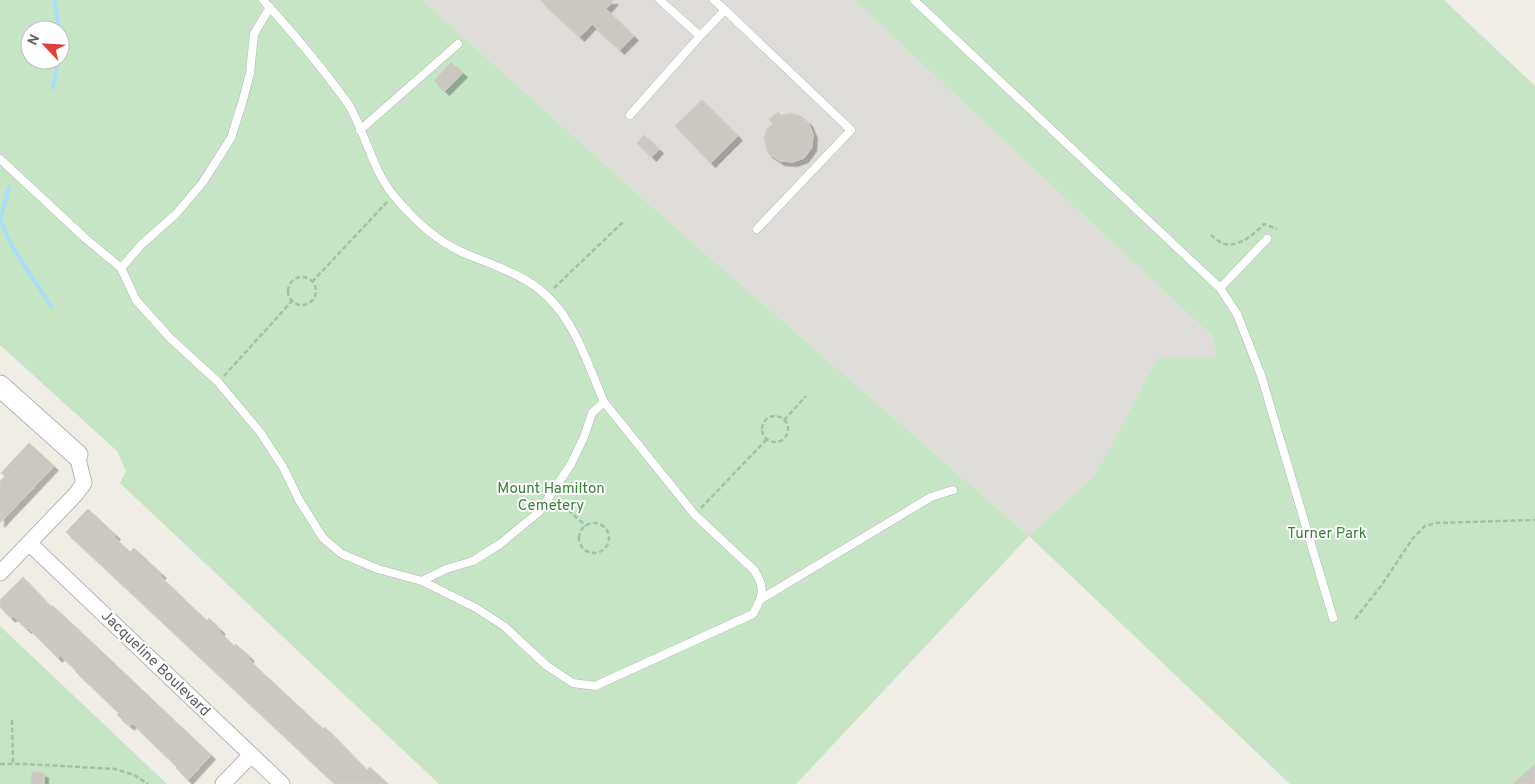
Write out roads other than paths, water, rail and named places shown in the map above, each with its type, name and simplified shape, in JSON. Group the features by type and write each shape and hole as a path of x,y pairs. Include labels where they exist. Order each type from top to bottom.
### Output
{"street":[{"path":"0,386 77,455 84,483 76,494 0,574"},
{"name":"Jacqueline Boulevard","path":"29,543 282,784"},
{"path":"223,784 251,755"}],"lane":[{"path":"0,159 85,238 121,268 136,300 170,338 218,382 260,432 283,467 298,500 323,538 342,554 378,569 422,581 476,608 504,626 547,666 573,683 595,686 753,614 761,599 761,581 754,570 694,515 604,402 569,322 546,295 518,276 462,252 422,227 393,196 382,178 349,105 321,68 263,0"},
{"path":"660,0 700,36"},
{"path":"714,0 850,130 757,229"},
{"path":"914,0 1220,288 1237,314 1261,375 1333,618"},
{"path":"121,268 142,244 176,214 197,189 231,138 250,73 254,34 270,7"},
{"path":"630,115 725,10"},
{"path":"360,130 458,44"},
{"path":"1220,288 1267,239"},
{"path":"422,581 446,569 473,561 500,544 539,512 571,464 584,437 592,413 604,402"},
{"path":"761,599 931,497 954,490"}],"waterway":[{"path":"54,0 57,20"},
{"path":"53,88 56,70"},
{"path":"9,187 0,220 13,248 51,306"}],"park label":[{"name":"Mount Hamilton Cemetery","path":"551,498"},
{"name":"Turner Park","path":"1327,534"}]}
